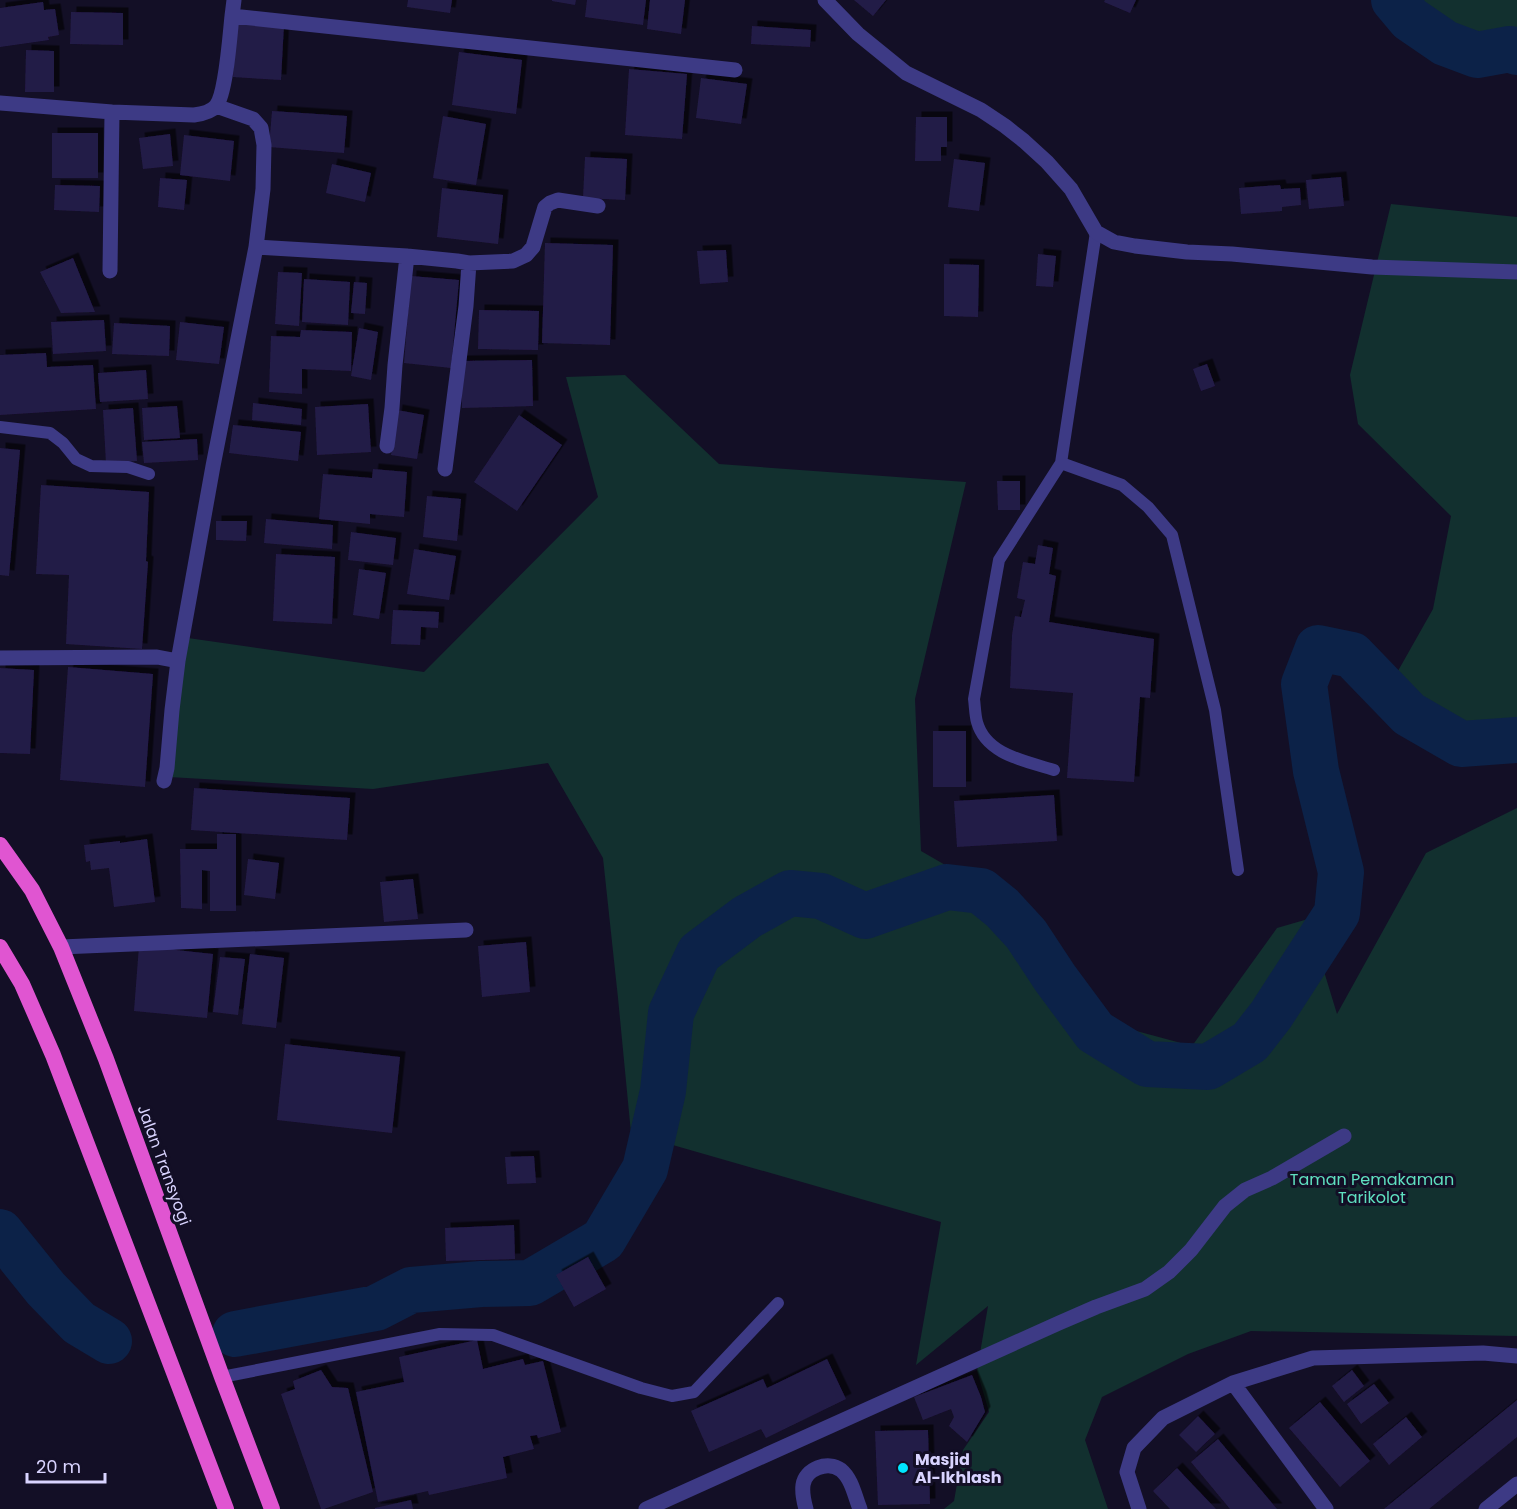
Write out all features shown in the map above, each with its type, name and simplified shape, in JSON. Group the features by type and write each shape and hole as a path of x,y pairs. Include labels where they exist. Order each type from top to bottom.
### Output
{"highway":[{"name":"Jalan Transyogi","path":"0,845 32,890 61,947 106,1059 272,1509"},
{"path":"0,947 22,984 52,1055 226,1509"}],"street":[{"path":"0,103 112,112 194,115 204,113 216,106 224,85 234,0"},
{"path":"825,0 858,34 906,73 981,110 1024,141 1071,189 1096,232 1114,242 1187,252 1372,267 1517,272"},
{"path":"232,16 735,70"},
{"path":"164,781 178,661 256,247 263,189 264,145 261,128 253,119 216,106"},
{"path":"110,271 112,112"},
{"path":"256,247 407,256 469,263 513,261 526,255 533,247 544,207 550,203 558,200 598,206"},
{"path":"387,446 407,256"},
{"path":"446,469 469,263"},
{"path":"0,658 157,657 178,661"},
{"path":"61,947 466,930"},
{"path":"646,1509 1059,1323 1145,1289 1169,1272 1191,1250 1225,1206 1245,1190 1272,1178 1344,1136"},
{"path":"1139,1509 1127,1472 1134,1448 1163,1418 1233,1383 1313,1358 1483,1353 1517,1356"},
{"path":"1233,1383 1326,1509"},
{"path":"806,1509 803,1491 805,1479 816,1469 828,1466 843,1472 851,1485 860,1509"},
{"path":"1486,1509 1517,1484"}],"lane":[{"path":"1054,770 1002,753 984,738 976,722 974,699 999,560 1060,463 1096,232"},
{"path":"0,427 50,433 63,443 76,459 91,466 128,467 149,474"},
{"path":"1060,463 1122,484 1148,507 1172,536 1215,710 1238,870"},
{"path":"222,1377 440,1334 476,1334 493,1335 641,1388 672,1396 694,1392 778,1303"}],"green space":[{"path":"1403,0 1517,0 1517,59"},
{"path":"1391,204 1517,217 1517,725 1451,738 1394,678 1433,609 1451,516 1358,424 1350,375"},
{"name":"Taman Pemakaman Tarikolot","path":"625,375 719,464 966,482 915,699 921,851 1030,914 1092,1019 1192,1046 1277,928 1308,919 1337,1014 1426,853 1517,808 1517,1336 1251,1331 1188,1354 1102,1397 1085,1440 1108,1509 944,1509 954,1501 963,1450 989,1412 977,1371 988,1306 916,1365 941,1222 631,1133 603,858 548,763 373,789 169,777 181,637 424,672 598,497 566,377"}],"building":[{"path":"408,0 452,0 450,13 407,7"},
{"path":"552,0 576,0 575,5"},
{"path":"587,0 646,0 643,25 585,17"},
{"path":"650,0 685,0 681,34 647,29"},
{"path":"854,0 886,0 873,16"},
{"path":"1105,0 1136,0 1130,13 1104,2"},
{"path":"43,2 44,10 55,9 59,35 48,37 49,40 0,47 0,8"},
{"path":"71,12 123,13 123,45 70,44"},
{"path":"236,20 284,24 281,80 233,77"},
{"path":"752,26 811,30 810,47 751,44"},
{"path":"26,50 54,51 54,92 25,92"},
{"path":"459,52 522,60 516,114 452,105"},
{"path":"629,69 687,74 682,139 625,135"},
{"path":"701,78 747,84 741,124 696,118"},
{"path":"272,111 347,116 344,153 269,147"},
{"path":"443,116 486,124 476,185 433,178"},
{"path":"916,117 947,117 947,147 941,147 941,161 915,161"},
{"path":"52,133 98,133 98,178 52,178"},
{"path":"170,134 173,166 143,169 139,138"},
{"path":"184,135 234,141 230,181 180,175"},
{"path":"585,157 627,159 625,200 583,198"},
{"path":"954,159 985,163 979,211 948,207"},
{"path":"332,164 371,173 365,202 326,193"},
{"path":"1341,177 1344,206 1309,209 1306,180"},
{"path":"160,178 187,180 184,210 158,207"},
{"path":"55,185 100,186 99,212 54,210"},
{"path":"1280,185 1281,189 1300,188 1301,205 1282,207 1282,211 1241,214 1239,188"},
{"path":"442,188 503,195 498,244 437,237"},
{"path":"545,243 613,245 610,345 542,343"},
{"path":"726,250 728,282 700,284 697,251"},
{"path":"1038,254 1056,256 1053,287 1036,286"},
{"path":"73,258 95,312 61,313 40,272"},
{"path":"944,264 979,265 978,317 944,316"},
{"path":"278,272 302,273 299,326 275,324"},
{"path":"411,276 459,280 451,368 404,363"},
{"path":"304,279 350,282 348,325 302,322"},
{"path":"354,282 367,283 365,314 351,313"},
{"path":"479,310 539,311 538,350 478,349"},
{"path":"104,320 106,351 53,354 51,322"},
{"path":"180,322 224,327 219,364 176,360"},
{"path":"114,323 170,326 169,356 112,354"},
{"path":"359,328 378,332 371,380 351,376"},
{"path":"301,330 352,332 351,371 302,369 302,394 269,392 271,336 300,337"},
{"path":"46,353 47,367 93,365 96,409 0,415 0,355"},
{"path":"532,360 533,406 462,408 461,361"},
{"path":"1207,364 1215,386 1201,391 1193,369"},
{"path":"146,370 148,399 100,402 98,373"},
{"path":"253,403 302,409 301,425 252,420"},
{"path":"368,404 371,452 317,455 315,407"},
{"path":"177,406 180,438 144,440 142,408"},
{"path":"133,408 137,461 106,463 103,410"},
{"path":"397,410 424,415 417,459 391,455"},
{"path":"519,415 562,445 517,511 474,482"},
{"path":"233,425 301,432 298,461 229,453"},
{"path":"197,439 198,460 144,463 142,442"},
{"path":"0,448 20,450 9,576 0,575"},
{"path":"373,469 407,472 404,517 370,514 370,524 319,519 323,474 372,478"},
{"path":"997,481 1020,481 1020,510 998,510"},
{"path":"41,485 149,492 146,561 148,562 142,649 66,644 69,575 36,574"},
{"path":"427,496 461,499 457,541 423,537"},
{"path":"266,519 333,525 332,549 264,543"},
{"path":"216,521 247,521 246,541 216,540"},
{"path":"351,532 396,538 393,565 348,560"},
{"path":"1038,545 1053,548 1049,574 1056,576 1049,622 1154,639 1150,698 1140,697 1134,782 1067,778 1073,693 1010,688 1015,616 1021,617 1025,600 1017,598 1023,562 1035,564"},
{"path":"414,549 456,556 449,600 407,594"},
{"path":"276,554 335,557 332,624 273,621"},
{"path":"359,569 386,573 379,619 353,615"},
{"path":"393,610 439,612 438,628 421,627 420,645 391,644"},
{"path":"68,667 153,674 145,787 60,780"},
{"path":"0,668 34,670 30,754 0,753"},
{"path":"933,731 966,731 966,787 933,787"},
{"path":"194,788 350,798 347,840 191,830"},
{"path":"1054,795 1057,841 957,847 954,801"},
{"path":"217,834 236,834 236,911 210,911 210,871 202,870 202,909 181,908 180,849 217,849"},
{"path":"147,839 155,902 114,907 109,868 91,870 90,861 86,862 84,845"},
{"path":"248,859 279,863 275,899 244,895"},
{"path":"413,879 418,919 384,922 380,882"},
{"path":"526,942 530,992 482,997 478,946"},
{"path":"139,946 213,954 207,1018 134,1011"},
{"path":"250,954 284,958 276,1028 242,1024"},
{"path":"220,957 245,959 238,1015 213,1012"},
{"path":"285,1044 400,1057 392,1133 277,1120"},
{"path":"534,1156 536,1183 507,1184 505,1157"},
{"path":"514,1225 515,1259 446,1261 445,1228"},
{"path":"588,1257 606,1289 574,1307 556,1275"},
{"path":"477,1340 483,1369 523,1359 525,1365 543,1361 561,1432 538,1438 537,1435 530,1436 534,1449 503,1457 507,1478 429,1495 428,1491 378,1502 356,1392 404,1382 399,1357"},
{"path":"827,1359 846,1399 766,1438 761,1429 709,1452 691,1411 763,1379 767,1388"},
{"path":"321,1370 332,1387 348,1388 373,1492 324,1509 321,1509 281,1394 295,1389 293,1381"},
{"path":"1352,1370 1364,1386 1344,1402 1332,1386"},
{"path":"972,1375 985,1412 967,1442 949,1426 954,1417 951,1409 923,1420 914,1397"},
{"path":"1374,1384 1389,1403 1361,1424 1347,1404"},
{"path":"1517,1400 1517,1437 1478,1469 1429,1509 1384,1509"},
{"path":"1320,1402 1370,1461 1340,1487 1289,1428"},
{"path":"1198,1416 1215,1434 1196,1452 1179,1435"},
{"path":"1406,1417 1422,1437 1389,1465 1373,1444"},
{"name":"Masjid Al-Ikhlash","path":"928,1430 930,1504 878,1505 875,1431"},
{"path":"1218,1439 1277,1509 1230,1509 1191,1462"},
{"path":"1177,1468 1216,1509 1170,1509 1153,1491"},
{"path":"411,1500 413,1509 375,1509 375,1508"}],"waterway":[{"path":"1394,0 1410,19 1445,43 1477,55 1510,49 1517,52"},
{"path":"235,1334 376,1308 411,1290 481,1284 530,1283 603,1240 645,1169 663,1091 671,1013 699,953 747,917 790,893 821,896 865,916 947,887 981,891 1002,908 1026,934 1095,1032 1147,1064 1208,1067 1250,1042 1271,1015 1337,913 1341,872 1316,771 1304,684 1318,648 1352,655 1409,714 1461,744 1517,740"},
{"path":"0,1232 46,1289 79,1323 109,1341"}],"place":[{"name":"Masjid Al-Ikhlash","path":"903,1468"}]}
